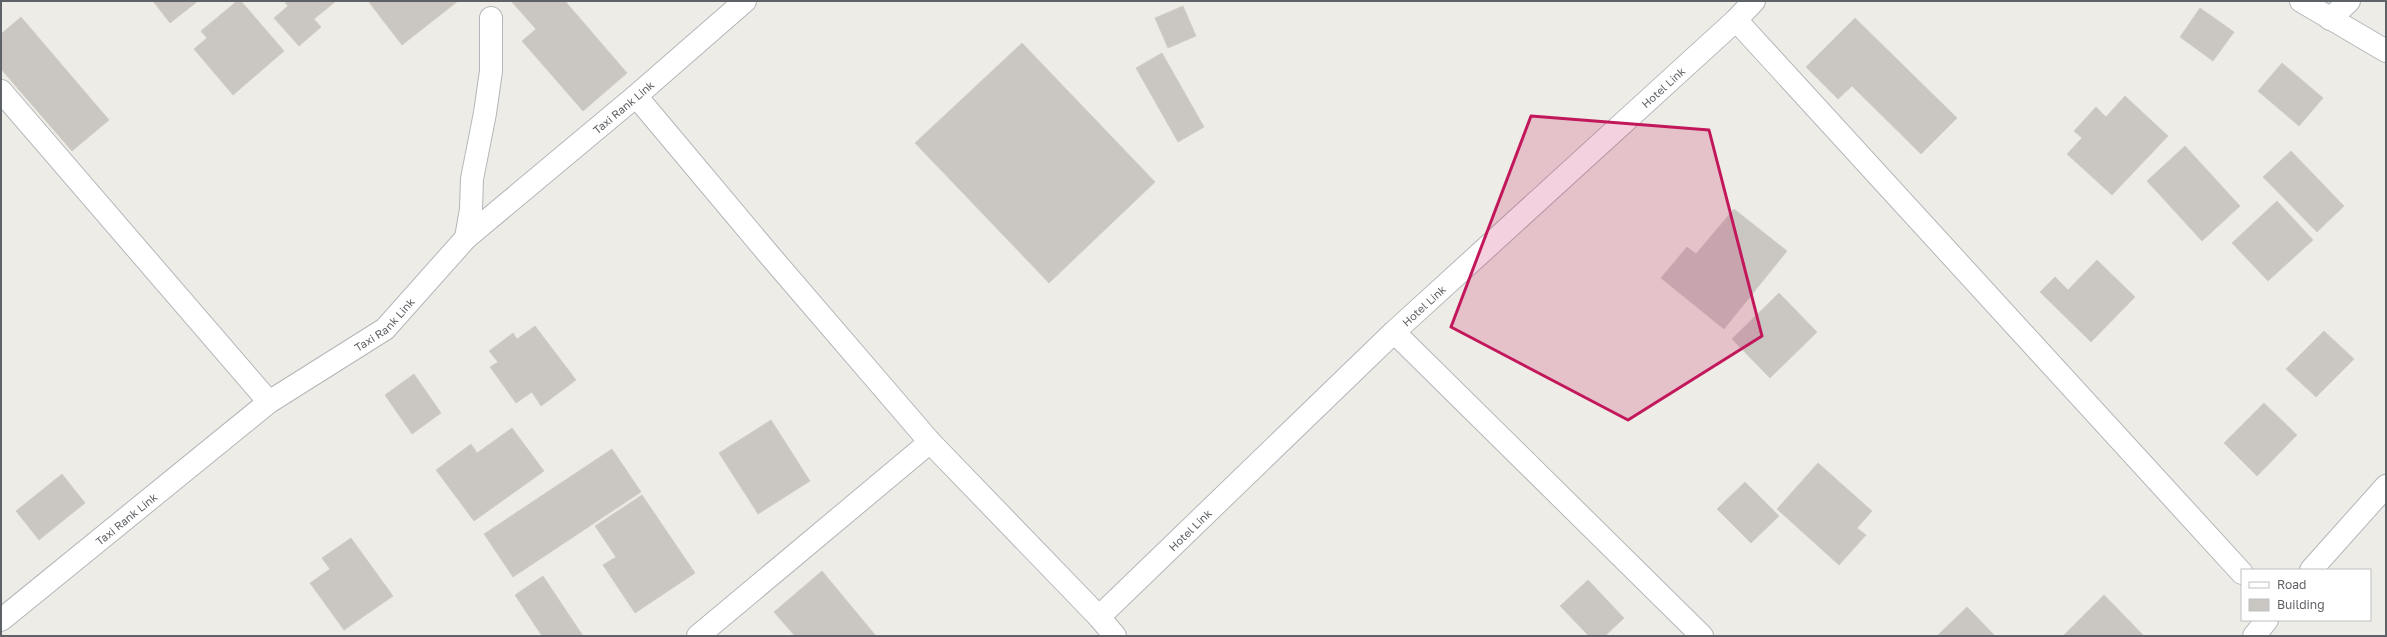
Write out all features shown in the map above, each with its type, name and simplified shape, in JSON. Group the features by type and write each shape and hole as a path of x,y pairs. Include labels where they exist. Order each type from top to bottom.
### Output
{"street":[{"name":"Taxi Rank Link","path":"1,620 269,402 385,329 466,238 636,96 745,1"},
{"name":"Hotel Link","path":"1099,616 1394,332 1736,20 1754,1"},
{"path":"2300,1 2386,51"},
{"path":"2330,19 2349,1"},
{"path":"466,238 471,209 472,179 485,113 491,71 491,18"},
{"path":"1736,20 2241,572"},
{"path":"1,91 269,402"},
{"path":"636,96 771,257 930,442 1099,616 1115,636"},
{"path":"1394,332 1702,636"},
{"path":"698,636 930,442"},
{"path":"2312,569 2386,486"},
{"path":"2254,636 2266,621"}],"highlighted area":[{"path":"1531,116 1709,130 1762,336 1628,420 1451,327"}],"building":[{"path":"153,1 198,1 170,23"},
{"path":"237,1 241,1 284,51 233,95 194,49 207,38 201,31"},
{"path":"284,1 336,1 314,19 321,27 299,46 274,18 288,6"},
{"path":"368,1 458,1 402,45"},
{"path":"511,1 565,1 627,73 583,111 522,41 536,29"},
{"path":"1183,6 1196,36 1168,48 1155,18"},
{"path":"2200,8 2234,32 2213,61 2180,37"},
{"path":"21,17 109,120 72,151 1,69 1,34"},
{"path":"1855,18 1957,118 1921,154 1852,86 1838,99 1806,67"},
{"path":"1022,43 1155,182 1049,283 915,143"},
{"path":"1162,53 1204,127 1178,142 1136,68"},
{"path":"2282,63 2323,98 2299,126 2258,91"},
{"path":"2125,96 2168,136 2112,195 2067,154 2082,138 2074,131 2096,107 2106,117"},
{"path":"2185,146 2240,206 2202,241 2147,181"},
{"path":"2291,151 2344,206 2317,232 2263,177"},
{"path":"2277,201 2313,240 2268,281 2232,243"},
{"path":"1734,209 1787,251 1724,329 1661,278 1687,247 1696,254"},
{"path":"2097,260 2135,297 2091,342 2040,292 2055,277 2068,290"},
{"path":"1779,293 1817,332 1770,378 1732,339"},
{"path":"535,326 576,380 541,406 532,392 516,403 490,367 498,362 489,351 513,333 517,339"},
{"path":"2324,331 2354,359 2316,397 2286,369"},
{"path":"414,374 441,413 412,434 385,395"},
{"path":"2264,403 2297,435 2257,476 2224,443"},
{"path":"771,420 810,481 758,514 719,453"},
{"path":"512,428 544,471 474,521 436,470 471,444 477,453"},
{"path":"612,449 641,492 513,577 484,534"},
{"path":"1818,463 1872,511 1857,528 1866,535 1839,565 1777,509"},
{"path":"62,474 85,503 39,540 16,511"},
{"path":"1745,482 1779,516 1751,543 1717,509"},
{"path":"642,495 695,573 635,613 603,565 616,557 595,526"},
{"path":"351,538 393,596 344,630 310,583 330,569 322,558"},
{"path":"822,571 876,636 795,636 774,612"},
{"path":"543,576 583,636 542,636 515,595"},
{"path":"1588,580 1624,618 1605,636 1589,636 1560,606"},
{"path":"2104,595 2144,636 2063,636"},
{"path":"1967,607 1995,636 1937,636"}]}
